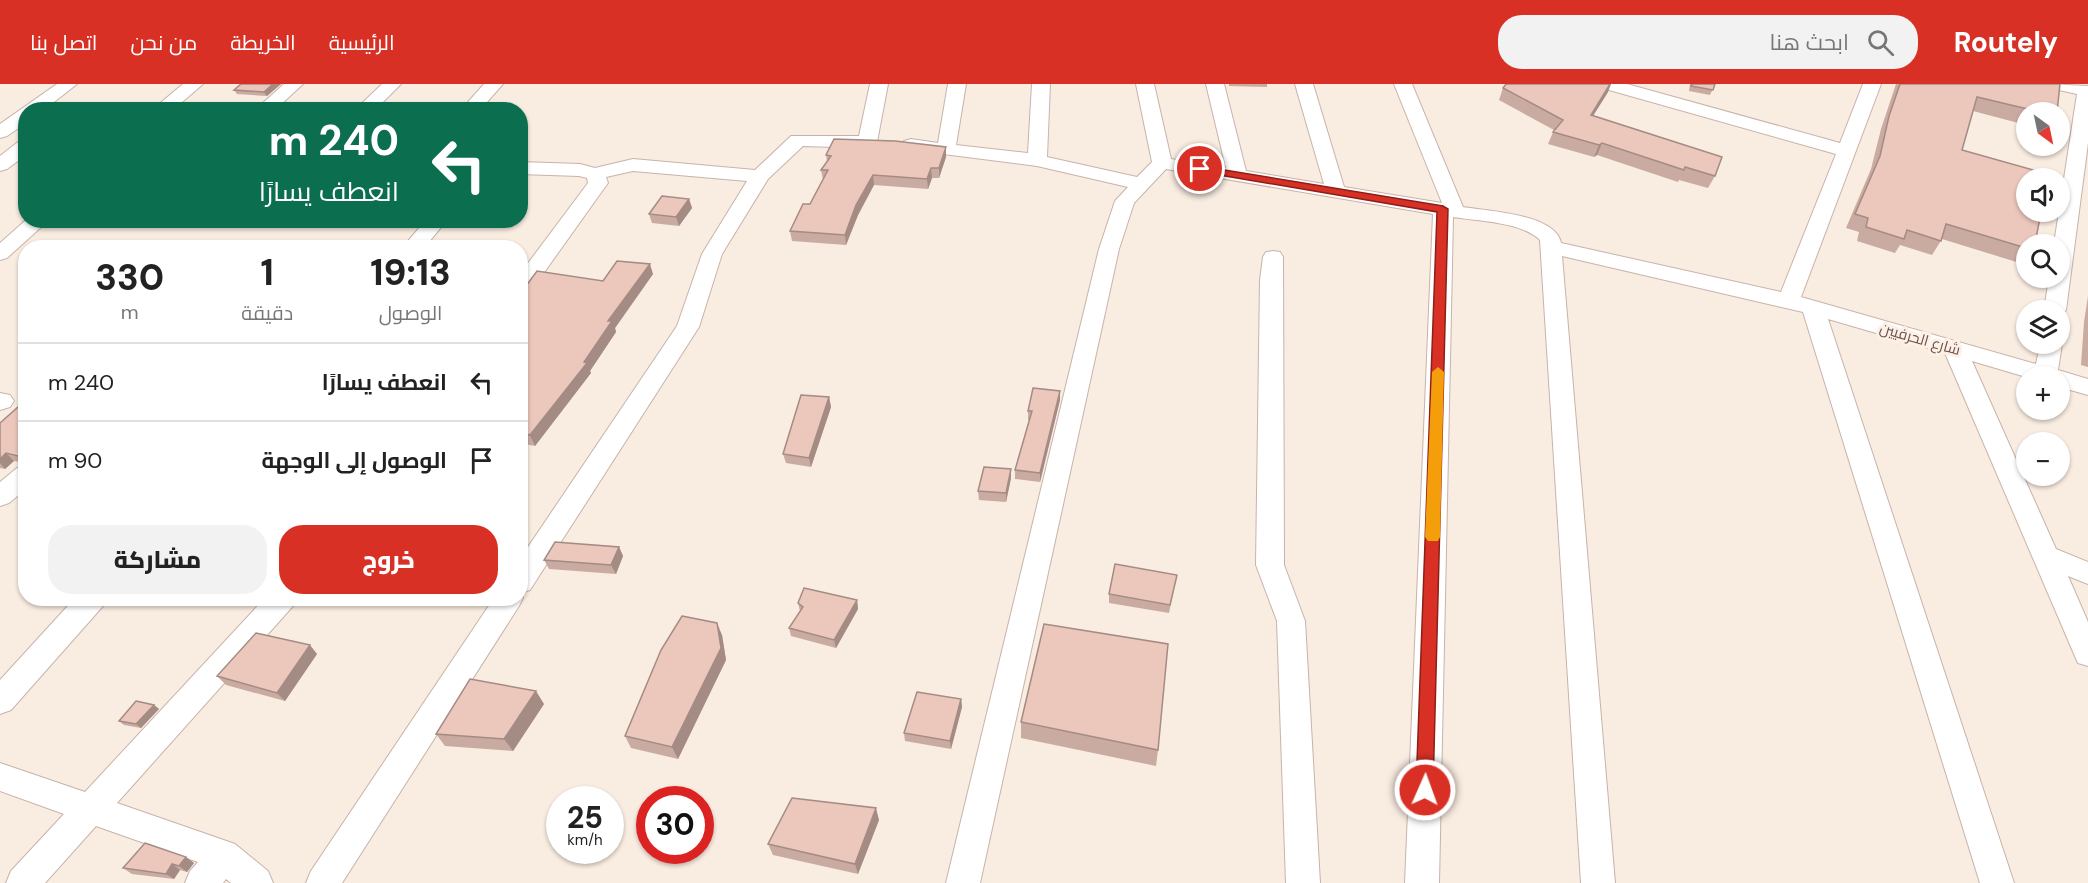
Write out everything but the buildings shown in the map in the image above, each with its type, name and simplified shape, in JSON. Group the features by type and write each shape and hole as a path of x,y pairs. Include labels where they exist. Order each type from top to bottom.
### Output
{"street":[{"path":"43,102 68,84"},
{"path":"171,102 194,84"},
{"path":"273,102 294,84"},
{"path":"373,102 392,84"},
{"path":"477,102 494,84"},
{"path":"867,142 879,84"},
{"path":"946,149 957,84"},
{"path":"1038,160 1041,84"},
{"path":"1145,84 1162,163"},
{"path":"1215,84 1237,175"},
{"path":"1304,84 1336,192"},
{"path":"1403,84 1449,210 1422,883"},
{"path":"1608,84 1846,151"},
{"path":"1872,84 1846,151 1801,304 1997,883"},
{"path":"2056,84 2087,92 2056,300"},
{"path":"0,132 18,120"},
{"path":"528,570 688,327 712,254 760,176 798,140 891,143 1038,160 1141,184"},
{"path":"0,144 18,145"},
{"path":"0,165 18,151"},
{"path":"1162,163 1524,223 1540,229 1550,239 1598,883"},
{"path":"963,883 1109,249 1125,201 1162,163"},
{"path":"528,168 580,170 595,174 633,165 760,176"},
{"path":"528,279 598,183 595,174"},
{"path":"0,254 30,228"},
{"path":"419,240 429,228"},
{"name":"شارع الحرفيين","path":"1550,247 1801,304 2016,367"},
{"path":"1273,257 1270,565 1291,621 1303,883"},
{"path":"1955,349 2088,654"},
{"name":"شارع الحرفيين","path":"2070,382 2088,387"},
{"path":"0,496 18,481"},
{"path":"2045,556 2088,573"},
{"path":"0,701 86,606"},
{"path":"23,883 277,606"},
{"path":"323,883 504,606"},
{"path":"0,777 224,856 255,883"},
{"path":"202,883 224,856"}],"slow traffic":[{"path":"1433,537 1438,372"}],"route":[{"path":"1200,169 1443,209 1425,790"}]}
